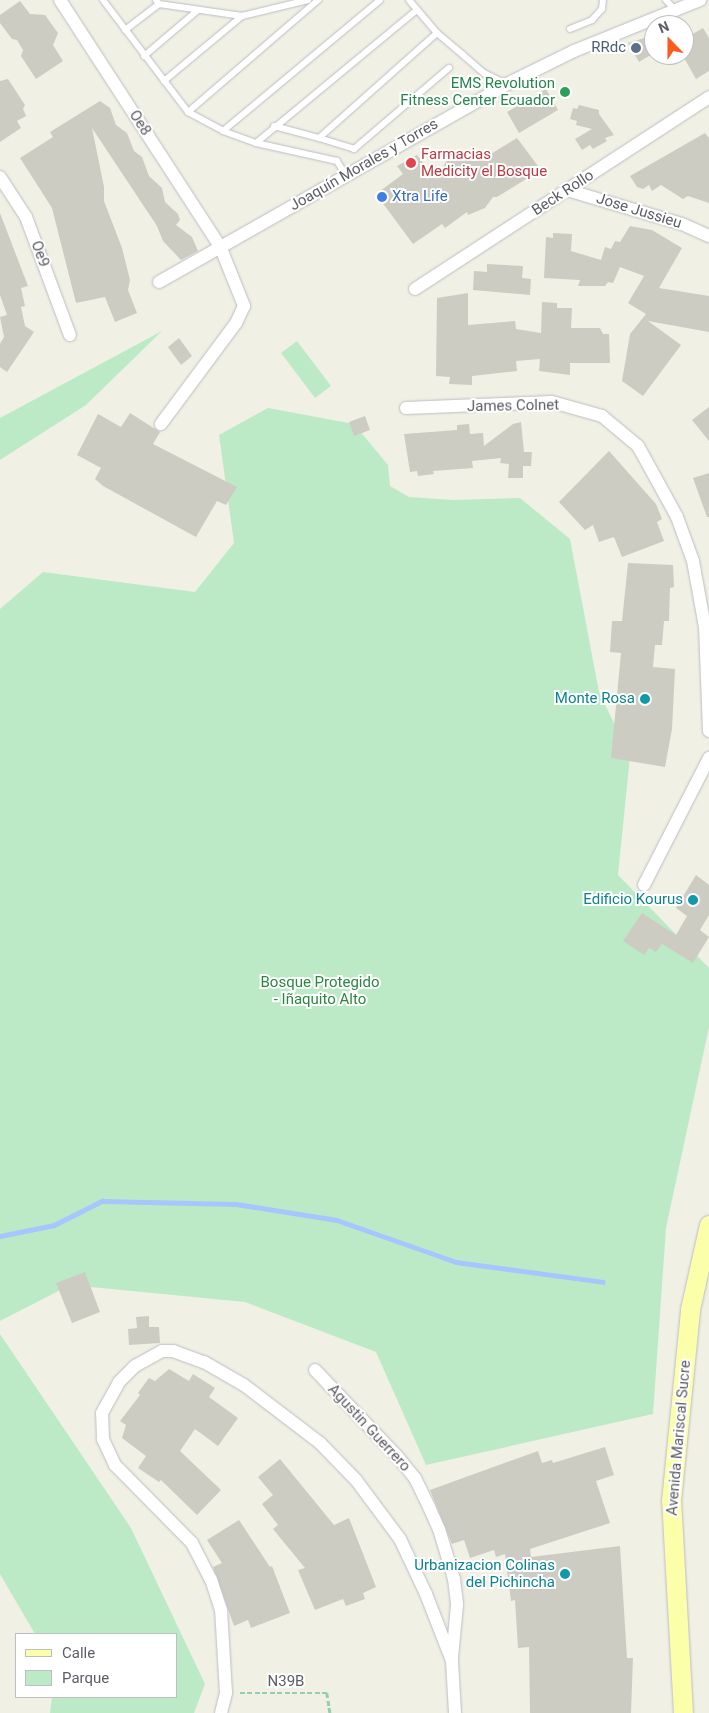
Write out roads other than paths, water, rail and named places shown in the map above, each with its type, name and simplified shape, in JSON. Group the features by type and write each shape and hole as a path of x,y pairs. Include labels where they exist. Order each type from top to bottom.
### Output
{"main road":[{"name":"Avenida Mariscal Sucre","path":"683,1713 671,1501 690,1309 709,1225"}],"street":[{"name":"Oe8","path":"60,0 220,246 244,306 242,313 160,424"},
{"name":"Joaquín Morales y Torres","path":"159,282 507,84 574,51 675,10 691,1"},
{"name":"Beck Rollo","path":"416,289 709,97"},
{"name":"Oe9","path":"0,177 26,217 70,335"},
{"name":"Jose Jussieu","path":"567,190 682,224 709,236"},
{"name":"James Colnet","path":"406,408 552,402 602,416 638,446 677,516 693,561 705,627 709,731"},
{"path":"644,885 709,758"},
{"path":"221,1713 226,1693 221,1610 211,1580 192,1544 115,1465 102,1439 102,1413 119,1382 135,1366 162,1350 173,1351 204,1362 244,1385 320,1443 356,1480 400,1539 426,1594 452,1661 455,1713"},
{"name":"Agustin Guerrero","path":"315,1370 398,1456 415,1478 440,1529 454,1579 457,1606 452,1661"}],"lane":[{"path":"104,0 144,56 188,112 223,131 256,143 338,161 346,176"},
{"path":"125,30 158,2 242,16 308,0"},
{"path":"188,112 318,0"},
{"path":"223,131 380,0"},
{"path":"409,0 437,33 484,73 507,84"},
{"path":"570,29 592,20 602,9 603,0"},
{"path":"666,0 675,10"},
{"path":"144,56 198,10"},
{"path":"256,143 274,126 417,10"},
{"path":"164,81 242,16"},
{"path":"319,138 437,33"},
{"path":"274,126 354,148 449,68"}],"waterway":[{"path":"0,1236 54,1225 102,1201 236,1204 337,1220 456,1262 603,1282"}],"place":[{"name":"RRdc","path":"636,48"},
{"name":"EMS Revolution Fitness Center Ecuador","path":"565,92"},
{"name":"Farmacias Medicity el Bosque","path":"411,163"},
{"name":"Xtra Life","path":"382,197"},
{"name":"Monte Rosa","path":"645,699"},
{"name":"Edificio Kourus","path":"693,900"},
{"name":"Urbanizacion Colinas del Pichincha","path":"565,1574"}],"park label":[{"name":"Bosque Protegido - Iñaquito Alto","path":"320,990"}]}
